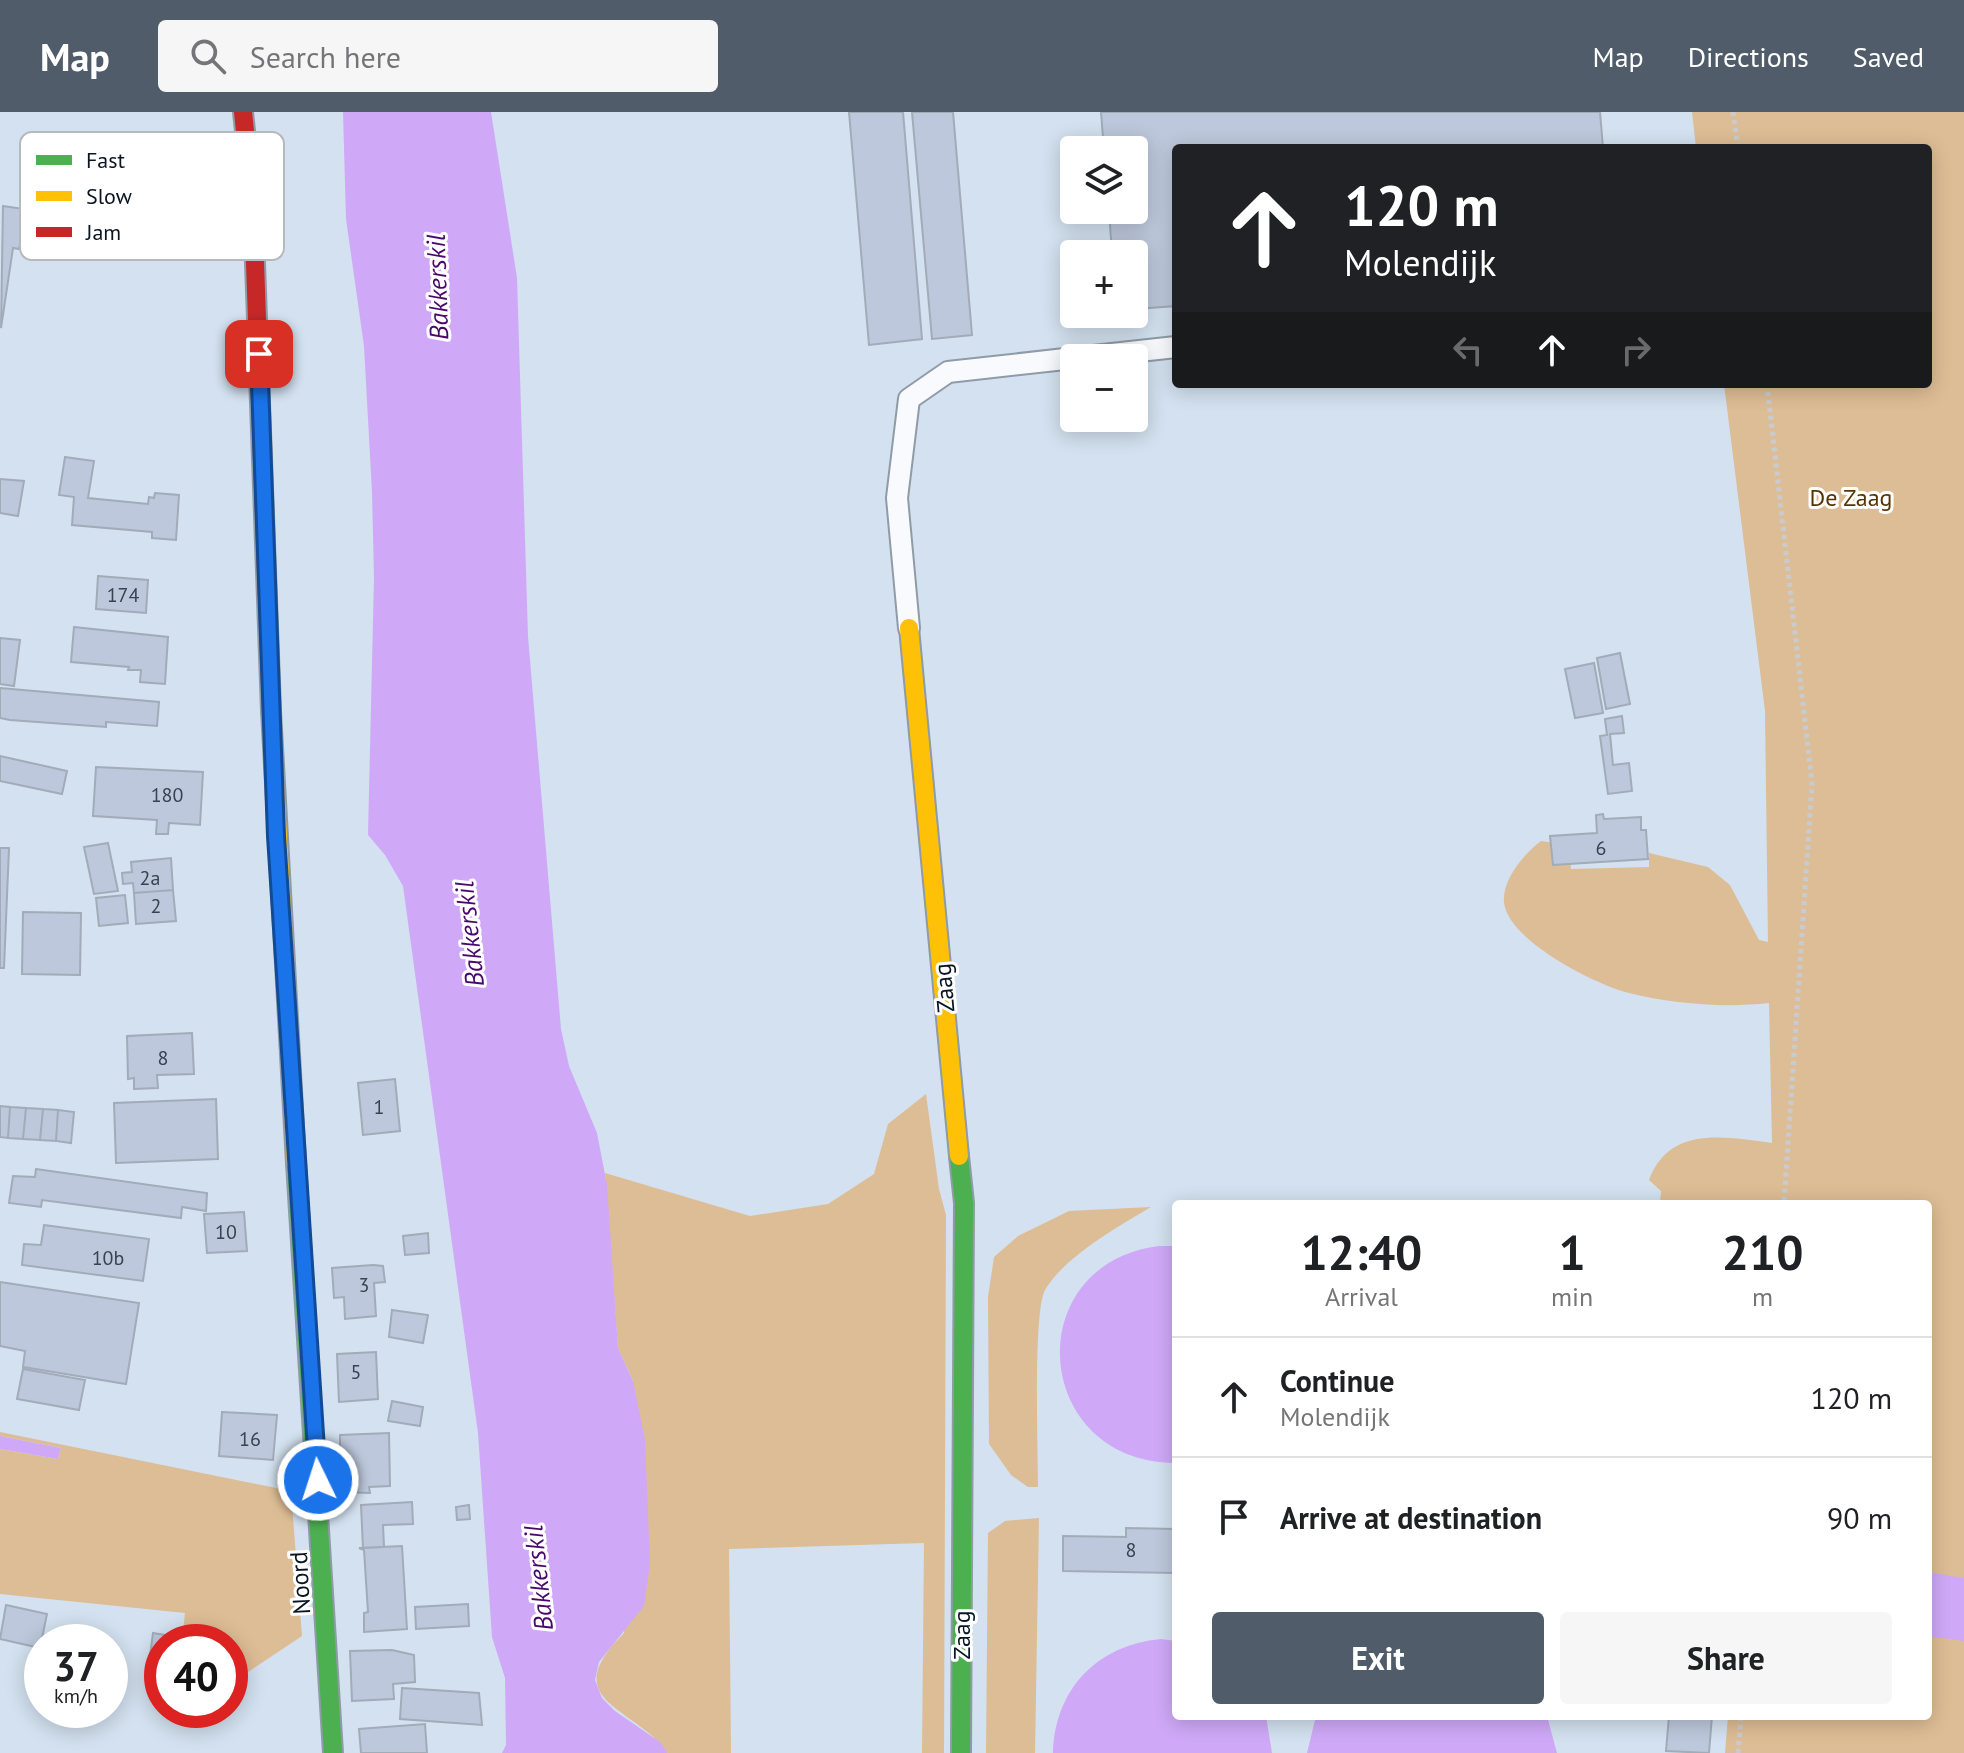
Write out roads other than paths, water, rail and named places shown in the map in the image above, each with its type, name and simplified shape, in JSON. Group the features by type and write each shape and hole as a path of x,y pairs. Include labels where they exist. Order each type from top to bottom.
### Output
{"street":[{"name":"Noord","path":"243,112 245,132"},
{"name":"Noord","path":"254,260 276,836 333,1753"},
{"name":"Zaag","path":"909,628 964,1203 961,1753"}],"lane":[{"name":"Zaag","path":"1148,350 1172,347"},
{"name":"Zaag","path":"909,628 897,498 909,399 948,372 1060,360"}],"water":[{"name":"Bakkerskil","path":"343,112 491,112 517,278 528,636 561,1029 569,1066 597,1133 607,1185 618,1348 633,1381 645,1440 650,1563 644,1606 599,1662 595,1680 602,1698 615,1711 660,1742 668,1753 502,1753 506,1745 505,1678 492,1637 478,1433 403,886 385,855 368,835 374,577 372,492 364,346 346,219"},
{"path":"1159,1246 1172,1246 1172,1462 1128,1454 1093,1432 1070,1399 1060,1361 1064,1323 1082,1288 1113,1260"},
{"path":"0,1436 61,1448 58,1459 0,1449"},
{"path":"1932,1573 1964,1578 1964,1641 1932,1637"},
{"path":"1172,1640 1172,1720 1267,1720 1272,1753 1053,1753 1062,1709 1071,1690 1099,1661 1117,1650 1138,1643"},
{"path":"1315,1720 1548,1720 1557,1753 1307,1753"}],"park label":[{"name":"De Zaag","path":"1851,497"}]}
